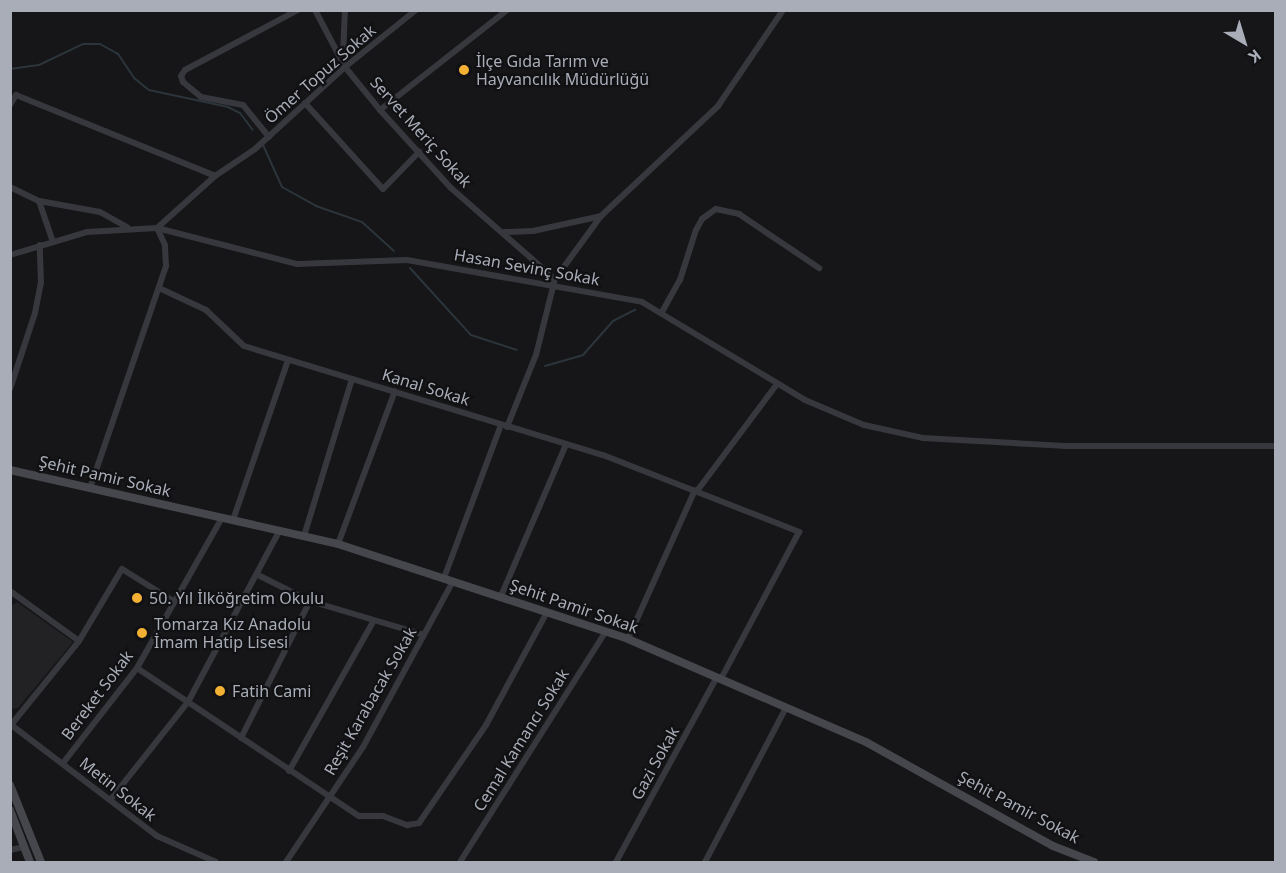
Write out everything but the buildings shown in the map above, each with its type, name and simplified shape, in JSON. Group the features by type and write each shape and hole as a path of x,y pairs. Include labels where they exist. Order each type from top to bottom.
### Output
{"street":[{"path":"269,136 243,105 201,97 183,82 181,76 185,70 298,10"},
{"name":"Servet Meriç Sokak","path":"315,10 343,56 345,67 380,111 451,188 505,232 554,282"},
{"path":"343,56 345,10"},
{"name":"Ömer Topuz Sokak","path":"157,228 215,176 255,149 345,67 416,10"},
{"path":"380,111 507,10"},
{"path":"444,578 504,426 536,355 554,282 602,216 718,106 783,10"},
{"path":"10,105 16,95 215,176"},
{"path":"305,104 383,189 419,152"},
{"path":"10,187 39,201 100,212 130,228"},
{"path":"39,201 53,242"},
{"path":"659,310 680,280 696,230 702,219 717,209 739,214 819,268"},
{"path":"505,232 533,231 602,216"},
{"path":"10,255 40,245 110,228 157,228 165,245 166,266 90,488"},
{"name":"Hasan Sevinç Sokak","path":"157,228 297,264 407,260 554,282 642,302 659,310 777,384 864,425 923,438 1064,446 1275,446"},
{"path":"10,389 35,313 41,283 40,245"},
{"name":"Kanal Sokak","path":"159,288 206,310 244,346 566,444 696,490 799,532"},
{"path":"233,520 288,360"},
{"path":"304,536 352,379"},
{"path":"628,639 696,490 777,384"},
{"path":"338,544 395,391"},
{"path":"501,596 566,444"},
{"name":"Şehit Pamir Sokak","path":"10,470 338,544 606,631 866,742 1053,846 1094,862"},
{"name":"Bereket Sokak","path":"63,763 137,668 222,518"},
{"path":"111,800 188,702 258,575 280,530"},
{"name":"Gazi Sokak","path":"616,862 799,532"},
{"path":"11,725 79,641 122,569 175,602"},
{"path":"258,575 310,601 424,635"},
{"name":"Reşit Karabacak Sokak","path":"286,862 363,747 453,581"},
{"path":"10,591 79,641"},
{"path":"241,738 310,601"},
{"path":"137,668 328,798 359,816 383,816 407,825 419,822 486,725 547,612"},
{"path":"289,771 374,620"},
{"name":"Cemal Kamancı Sokak","path":"460,862 606,631"},
{"path":"705,862 786,708"},
{"name":"Metin Sokak","path":"11,725 157,836 216,862"},
{"path":"10,785 41,862"},
{"path":"10,810 30,862"},
{"path":"10,850 24,847"}],"shaded area":[{"path":"17,602 73,642 18,708 11,709 11,606"}],"waterway":[{"path":"10,69 39,65 83,44 100,44 118,54 134,78 149,90 228,107 240,113 253,130"},
{"path":"263,145 282,187 316,206 362,222 394,251"},
{"path":"410,268 471,335 517,350"},
{"path":"545,366 583,355 613,321 635,310"}],"place":[{"name":"İlçe Gıda Tarım ve Hayvancılık Müdürlüğü","path":"464,70"},
{"name":"50. Yıl İlköğretim Okulu","path":"137,598"},
{"name":"Tomarza Kız Anadolu İmam Hatip Lisesi","path":"142,633"},
{"name":"Fatih Cami","path":"220,691"}]}
